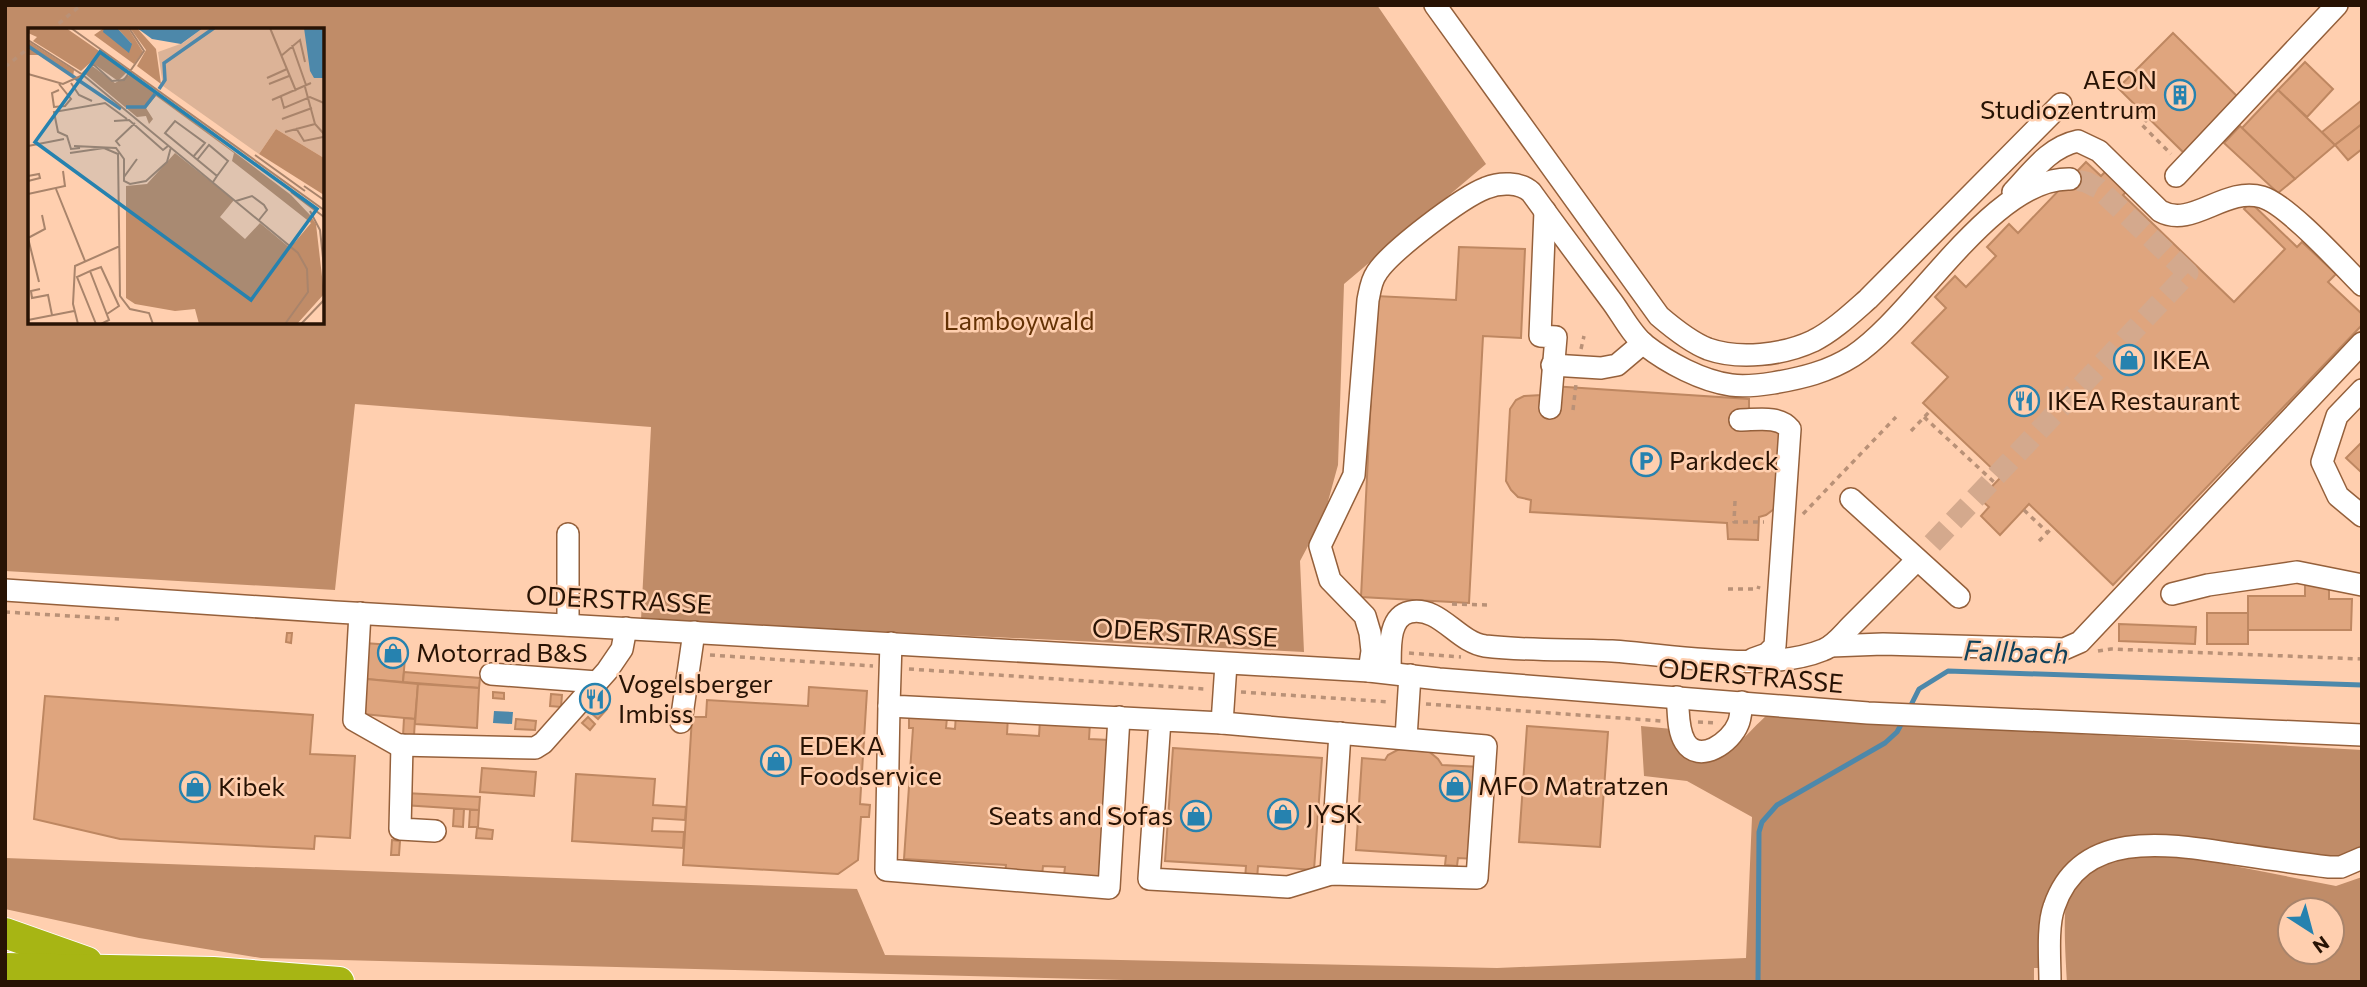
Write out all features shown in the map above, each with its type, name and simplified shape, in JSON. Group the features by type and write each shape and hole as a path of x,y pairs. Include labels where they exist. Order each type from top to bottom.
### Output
{"highway":[{"path":"5,933 104,969"},
{"path":"5,968 213,972 338,982"}],"street":[{"path":"1435,5 1659,316 1678,332 1708,349 1745,355 1781,353 1813,341 1841,322 1868,299 2061,104"},
{"path":"2180,172 2337,5"},
{"path":"1406,738 1409,703 1372,651 1365,616 1330,580 1320,546 1354,475 1368,300 1374,276 1397,250 1469,196 1488,187 1507,184 1524,186 1643,343 1696,375 1731,385 1758,385 1794,379 1831,369 1855,355 2052,152 2060,146 2078,141 2099,151 2160,211 2169,216 2189,214 2229,197 2241,195 2261,196 2279,204 2362,285"},
{"path":"1987,219 2036,187 2049,181 2070,179"},
{"path":"1545,211 1540,336 1556,337 1550,408"},
{"path":"1552,365 1601,368 1618,365 1643,343"},
{"path":"1365,616 1400,617 1409,612 1430,614 1463,638 1484,646 1614,651 1741,661 1787,659 1831,646 1883,644 2064,649 2080,642 2362,343"},
{"path":"2362,390 2337,416 2322,462 2338,496 2362,516"},
{"path":"1740,420 1776,420 1790,429 1775,646 1767,654 1741,661"},
{"path":"1851,499 1959,597"},
{"path":"568,534 568,625"},
{"path":"1831,646 1911,565"},
{"path":"2172,594 2208,585 2297,572 2362,585"},
{"name":"ODERSTRASSE","path":"5,590 626,628 693,643 891,643 1390,673 1868,713 2362,735"},
{"path":"360,613 354,720 402,745 534,748 543,743 597,682 622,649 626,628"},
{"path":"1390,673 1391,638 1400,617"},
{"path":"681,722 693,643"},
{"path":"891,643 886,870 1109,888 1119,717"},
{"path":"1222,723 1226,664"},
{"path":"491,674 597,682"},
{"path":"1677,697 1684,741 1690,748 1700,751 1710,751 1727,740 1739,724 1742,702"},
{"path":"889,706 1222,723 1486,746 1477,878 1331,874 1289,887 1149,879 1160,720"},
{"path":"1331,874 1340,733"},
{"path":"402,745 400,829 435,831"},
{"path":"2050,975 2052,911 2058,895 2078,868 2114,849 2175,845 2329,867 2341,867 2362,858"}],"path":[{"path":"53,28 81,5"},
{"path":"5,67 28,49"},
{"path":"2148,118 2142,125 2180,172"},
{"path":"1911,430 1931,410"},
{"path":"1735,501 1734,522 1796,523 1896,417"},
{"path":"1924,417 1995,483"},
{"path":"2024,510 2047,532"},
{"path":"2039,541 2053,527"},
{"path":"5,611 130,619"},
{"path":"693,643 891,667 1739,724"},
{"path":"2073,646 2089,652 2111,649 2362,659"}],"green space":[{"name":"Lamboywald","path":"5,5 1377,5 1486,164 1344,284 1338,465 1324,516 1300,561 1304,652 641,620 651,427 355,404 335,590 5,571"},
{"path":"1766,716 2362,750 2362,848 2343,858 2151,835 2105,841 2073,858 2049,889 2041,915 2042,968 2034,968 2034,982 1202,982 261,958 139,938 5,909 5,858 857,889 885,955 1497,968 1746,958 1752,817 1687,781 1644,776 1641,726 1672,729 1682,755 1709,762 1731,750"},
{"path":"2168,853 2336,886 2362,877 2362,982 2067,982 2065,924 2069,894 2099,868 2132,857"}],"water":[{"path":"494,711 513,712 512,724 493,723"}],"building":[{"name":"AEON Studiozentrum","path":"2173,33 2243,102 2188,157 2118,88"},
{"path":"2305,62 2333,89 2307,117 2278,90"},
{"path":"2278,90 2335,145 2295,179 2242,128"},
{"path":"2362,100 2362,124 2335,145 2322,132"},
{"path":"2362,124 2362,149 2348,160 2335,145"},
{"path":"2240,126 2295,179 2278,193 2224,143"},
{"name":"IKEA","path":"2086,162 2101,176 2110,167 2131,187 2123,195 2234,302 2285,249 2244,209 2250,202 2297,247 2302,242 2336,274 2328,282 2362,314 2362,325 2113,585 2029,504 2000,535 1981,516 1989,507 1980,499 2001,477 1923,403 1948,377 1912,343 1946,308 1935,297 1955,276 1966,287 1996,256 1987,247 2009,224 2018,233"},
{"path":"1459,247 1525,249 1521,338 1483,336 1469,603 1361,597 1376,296 1456,300"},
{"name":"Parkdeck","path":"1551,386 1749,399 1749,410 1784,433 1774,509 1759,517 1758,540 1728,539 1727,523 1530,512 1531,500 1518,497 1506,481 1510,409 1516,400 1524,396 1542,395"},
{"path":"2362,442 2362,473 2346,458"},
{"path":"2310,581 2329,587 2329,599 2352,599 2351,630 2248,630 2248,596 2305,596 2305,586"},
{"path":"2207,613 2248,613 2248,644 2207,644"},
{"path":"2119,624 2196,627 2195,644 2119,641"},
{"path":"287,633 292,633 291,643 286,642"},
{"path":"364,643 406,646 403,682 366,679"},
{"path":"404,672 480,678 479,688 403,682"},
{"path":"366,679 418,684 415,719 363,714"},
{"path":"418,684 479,688 477,728 415,724"},
{"name":"EDEKA Foodservice","path":"809,687 867,691 860,804 870,805 869,817 861,817 858,860 838,874 683,865 692,717 706,717 707,700 808,706"},
{"path":"493,692 504,693 504,699 493,698"},
{"path":"551,694 562,695 561,707 550,706"},
{"name":"Kibek","path":"45,696 313,715 310,754 355,756 350,838 315,836 314,849 120,839 34,819"},
{"path":"601,703 607,709 598,719 591,713"},
{"path":"956,714 1008,717 1007,734 1039,736 1040,720 1090,723 1089,739 1109,740 1100,877 1064,875 1065,867 1043,866 1042,876 1005,874 1006,865 904,859 913,728 909,728 909,715 947,718 946,728 955,729"},
{"path":"588,717 595,724 590,730 582,723"},
{"path":"404,718 415,719 414,736 403,736"},
{"path":"516,719 536,721 535,730 515,729"},
{"path":"1527,726 1608,732 1600,847 1519,842"},
{"path":"1403,747 1426,749 1442,765 1481,767 1475,859 1458,858 1457,866 1445,865 1446,856 1356,850 1362,758 1385,760 1388,755"},
{"path":"1173,748 1322,758 1314,870 1258,866 1257,880 1245,879 1246,866 1165,861"},
{"path":"482,768 536,772 534,796 480,792"},
{"path":"576,774 655,779 653,805 686,807 685,820 653,818 652,831 684,832 683,848 572,841"},
{"path":"405,793 480,797 479,810 403,805"},
{"path":"454,809 464,809 463,827 453,826"},
{"path":"470,810 479,810 478,827 469,827"},
{"path":"477,828 493,830 492,839 476,838"},
{"path":"392,840 400,841 399,855 391,855"}],"waterway":[{"name":"Fallbach","path":"1909,709 1919,689 1948,671 2362,685"},
{"name":"Fallbach","path":"1758,982 1759,832 1762,822 1777,805 1885,743 1897,732 1903,721"}],"tunnel":[{"path":"1911,566 2188,273 2098,188 2070,179"}],"place":[{"name":"AEON Studiozentrum","path":"2180,95"},
{"name":"IKEA","path":"2129,360"},
{"name":"IKEA Restaurant","path":"2024,401"},
{"name":"Parkdeck","path":"1646,461"},
{"name":"Motorrad B&S","path":"393,653"},
{"name":"Vogelsberger Imbiss","path":"595,699"},
{"name":"EDEKA Foodservice","path":"776,761"},
{"name":"MFO Matratzen","path":"1455,786"},
{"name":"Kibek","path":"195,787"},
{"name":"JYSK","path":"1283,814"},
{"name":"Seats and Sofas","path":"1196,816"}]}
